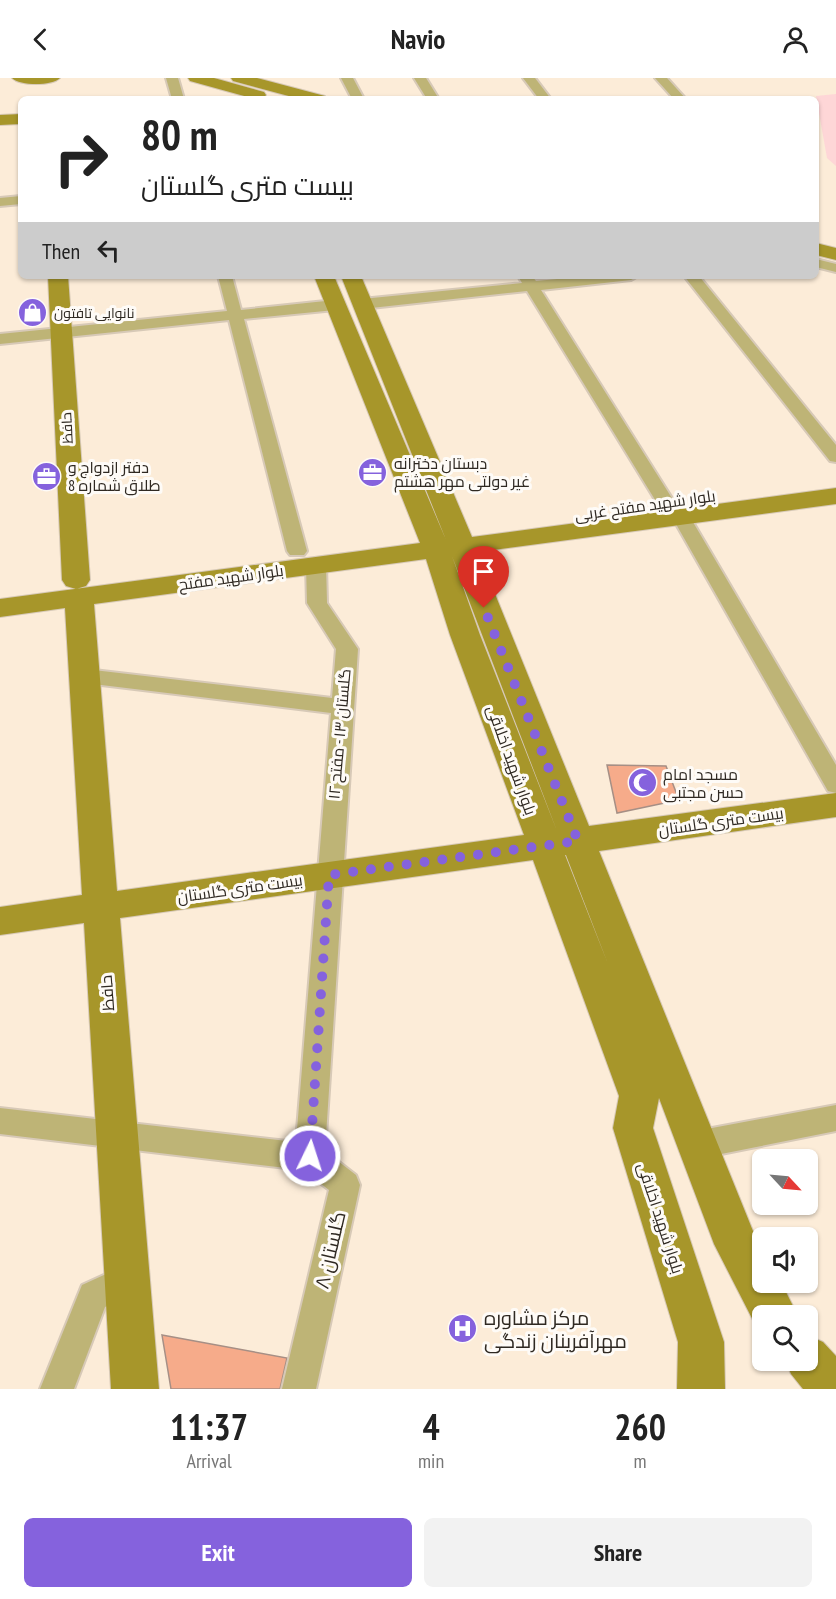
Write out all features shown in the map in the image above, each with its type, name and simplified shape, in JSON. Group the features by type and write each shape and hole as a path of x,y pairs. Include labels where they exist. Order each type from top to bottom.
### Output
{"main road":[{"path":"20,78 49,78 47,96"},
{"path":"195,78 297,96"},
{"path":"239,78 267,92"},
{"path":"0,120 18,119"},
{"path":"819,237 836,242"},
{"path":"819,250 836,255"},
{"name":"حافظ","path":"58,279 77,589 135,1389"},
{"name":"بلوار شهید اخلاقی","path":"343,290 445,540 544,846 639,1096 633,1128 701,1342 701,1389"},
{"name":"بلوار شهید مفتح غربی","path":"673,510 836,480"},
{"name":"بلوار شهید مفتح غربی","path":"445,540 673,510 836,496"},
{"name":"بلوار شهید اخلاقی","path":"445,540 491,625 736,1244 769,1305"},
{"name":"بلوار شهید مفتح","path":"0,608 77,589 445,540"},
{"name":"بلوار شهید مفتح","path":"0,588 77,589"},
{"name":"بیست متری گلستان","path":"0,921 836,805"},
{"path":"818,1371 834,1389"}],"street":[{"path":"172,78 177,96"},
{"path":"347,78 356,96"},
{"path":"420,78 431,96"},
{"path":"529,78 543,96"},
{"path":"661,78 677,96"},
{"path":"0,202 18,200"},
{"path":"819,264 836,268"},
{"name":"گلستان ۱۳ - مفتح ۱۲","path":"226,279 307,558 317,603 346,649 329,875"},
{"path":"0,339 236,314 343,290 569,279"},
{"path":"693,279 836,457"},
{"path":"528,281 673,510 836,785"},
{"path":"85,676 341,707"},
{"path":"0,1121 310,1156 329,875"},
{"path":"696,1145 836,1118"},
{"name":"گلستان ۸","path":"299,1389 345,1185 310,1156"},
{"path":"57,1389 93,1296 128,1280"}],"shaded area":[{"path":"836,94 836,166 827,158 819,113 819,96 816,96"}],"building":[{"name":"مسجد امام حسن مجتبی","path":"607,765 666,766 679,800 617,813"},
{"path":"162,1335 287,1358 280,1389 171,1389"}],"place":[{"name":"نانوایی تافتون","path":"33,313"},
{"name":"دبستان دخترانه غیر دولتی مهر هشتم","path":"373,472"},
{"name":"دفتر ازدواج و طلاق شماره 8","path":"47,476"},
{"name":"مسجد امام حسن مجتبی","path":"642,783"},
{"name":"مرکز مشاوره مهرآفرینان زندگی","path":"463,1329"}],"route":[{"path":"310,1156 329,875 578,841 484,608"}]}
